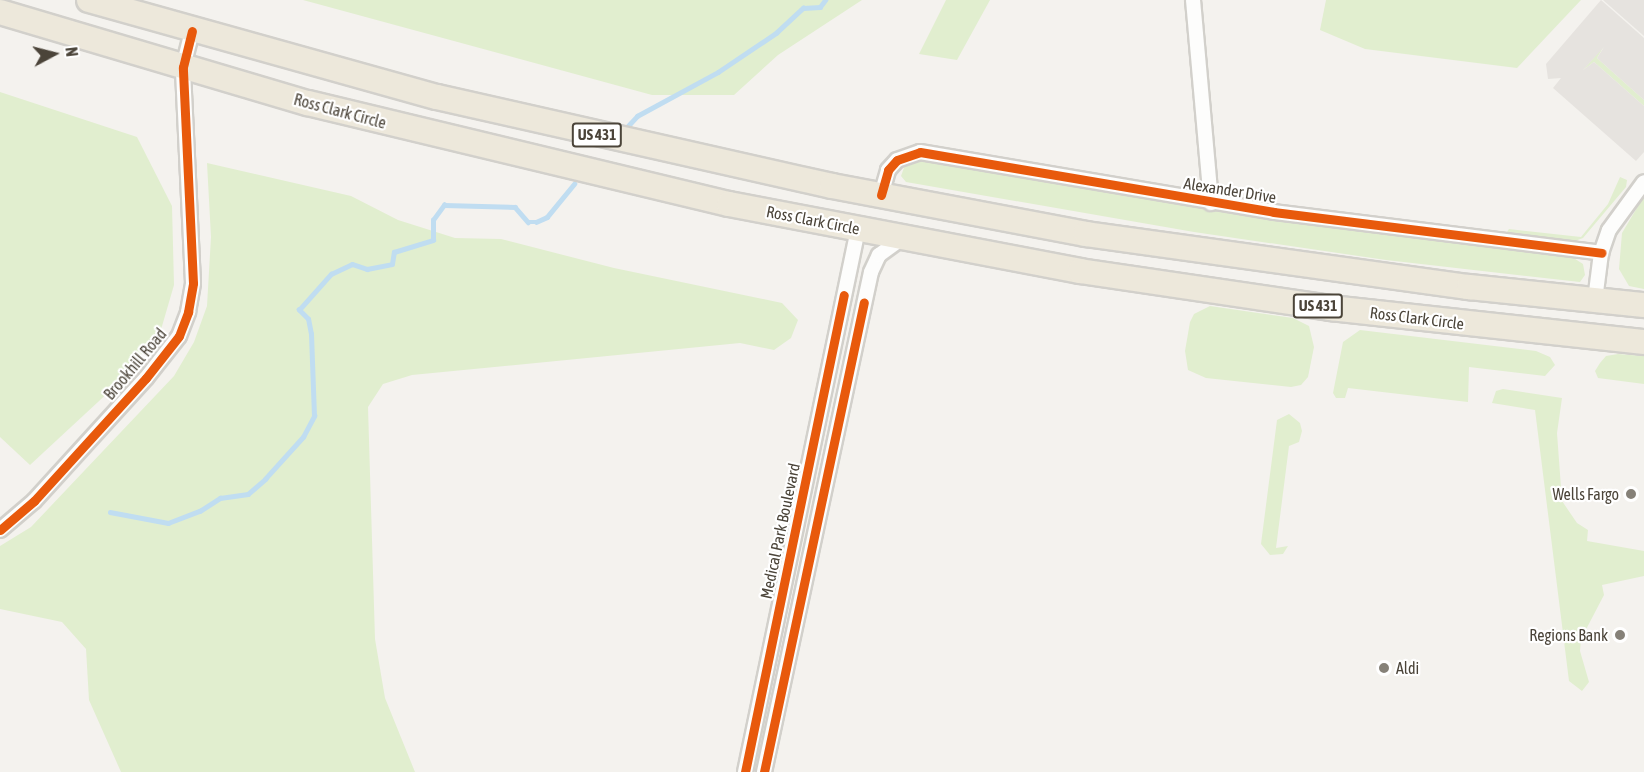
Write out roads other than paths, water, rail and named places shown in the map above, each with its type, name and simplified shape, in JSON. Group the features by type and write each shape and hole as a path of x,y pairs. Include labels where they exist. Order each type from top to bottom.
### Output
{"highway":[{"name":"US 431","path":"88,0 192,31 587,133 921,203 1178,247 1644,305"},
{"name":"Ross Clark Circle","path":"0,12 183,67 442,138 830,224 1172,285 1644,342"},
{"path":"830,224 868,208 881,195"},
{"path":"858,229 888,212 921,203"},
{"path":"1588,337 1595,300"}],"street":[{"name":"Alexander Drive","path":"1194,0 1211,203"},
{"name":"Brookhill Road","path":"0,530 34,501 146,378 179,336 189,312 193,283 183,67 192,31"},
{"name":"Alexander Drive","path":"881,195 888,170 897,160 920,153 1211,203 1601,253"},
{"path":"1595,300 1601,253 1617,215 1644,182"},
{"name":"Medical Park Boulevard","path":"744,772 858,229"},
{"name":"Medical Park Boulevard","path":"764,772 871,272 879,255 903,238"}],"waterway":[{"path":"626,128 637,116 718,72 776,33 803,8 820,7 825,0"},
{"path":"110,512 168,523 200,511 220,498 248,494 265,479 303,437 314,416 311,334 308,319 299,310 331,274 352,264 367,269 392,264 394,252 433,240 433,220 444,205 515,207 528,222 536,222 547,217 574,184"}],"place":[{"name":"Wells Fargo","path":"1631,494"},
{"name":"Regions Bank","path":"1620,635"},
{"name":"Aldi","path":"1384,668"}]}
